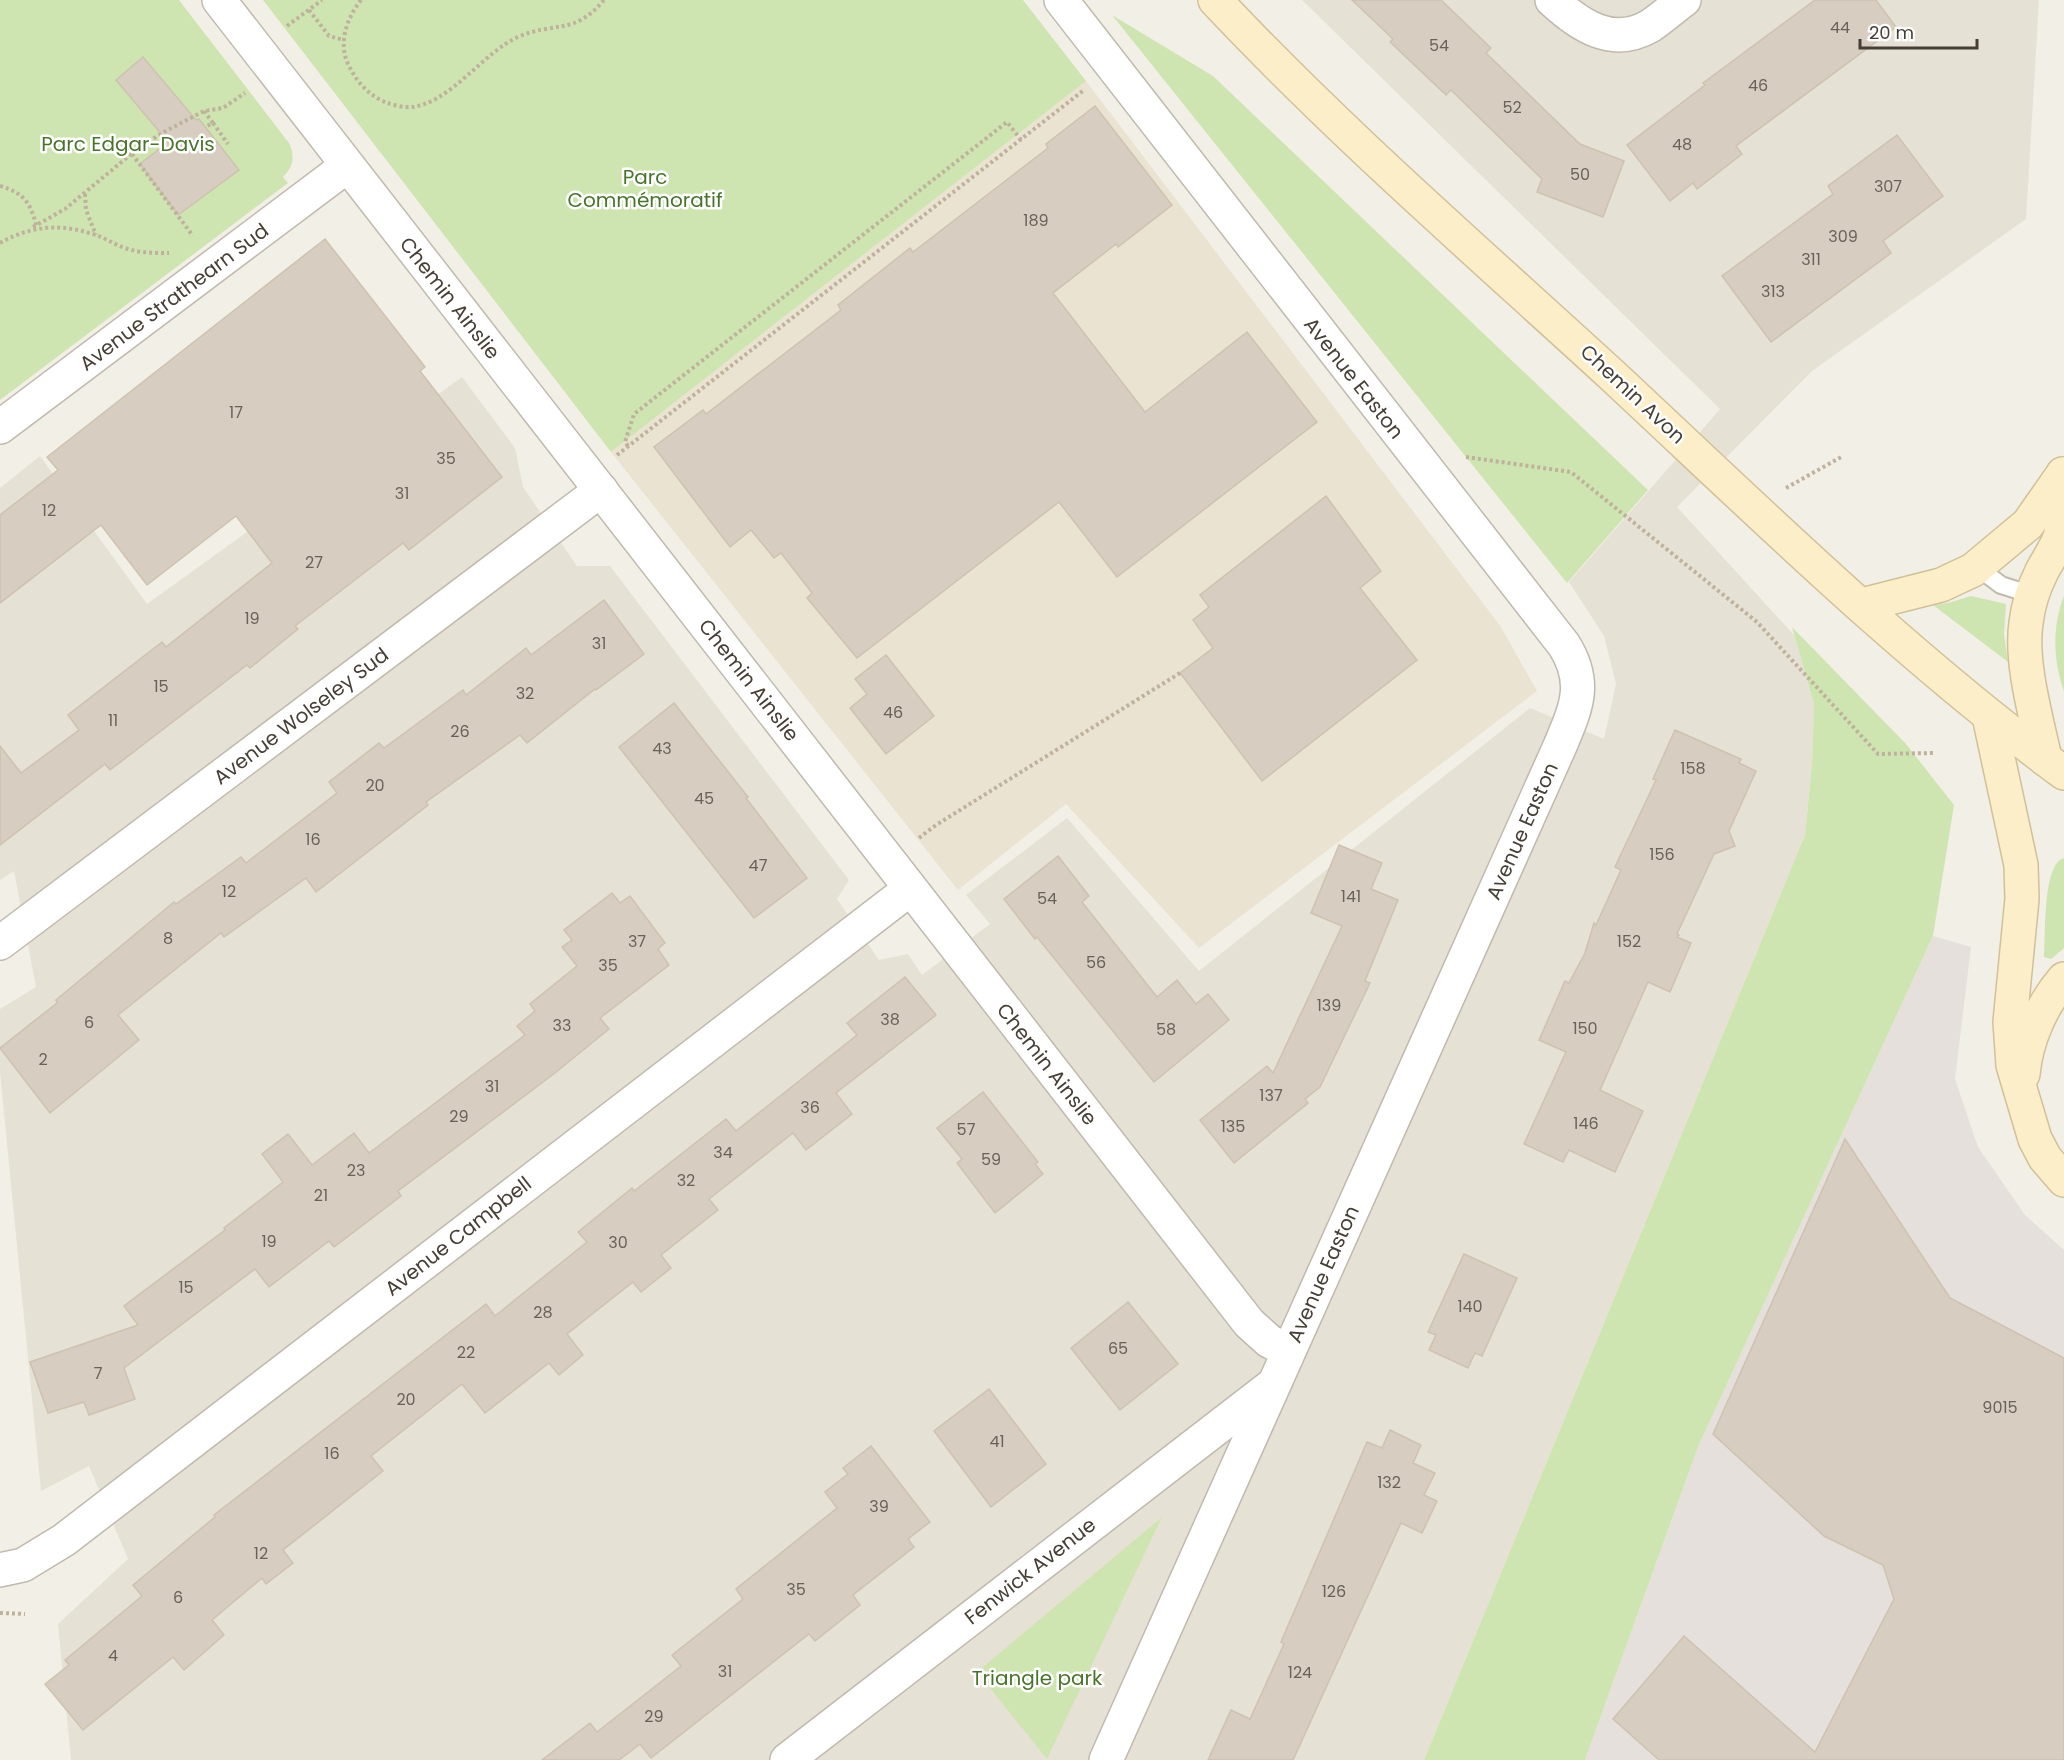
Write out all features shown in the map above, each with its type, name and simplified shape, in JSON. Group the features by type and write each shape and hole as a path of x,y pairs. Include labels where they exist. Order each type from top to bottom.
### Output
{"main road":[{"name":"Chemin Avon","path":"1215,0 1309,97 1813,562 1989,716 2054,766"},
{"path":"1862,605 1941,585 1977,567 2028,524 2064,468"},
{"path":"2054,766 2029,681 2025,625 2032,595 2061,531 2064,468"},
{"path":"1989,716 2021,865 2022,899 2010,1022 2013,1065 2035,1139 2045,1158 2064,1180"},
{"path":"2022,1096 2023,1070 2036,1023 2048,1000 2064,979"}],"street":[{"name":"Chemin Ainslie","path":"219,0 1249,1323 1269,1341 1288,1351"},
{"name":"Avenue Easton","path":"1061,0 1554,632 1575,664 1579,691 1560,746 1106,1760"},
{"path":"1552,0 1590,29 1607,34 1624,34 1649,26 1684,0"},
{"name":"Avenue Strathearn Sud","path":"0,427 347,166"},
{"name":"Avenue Wolseley Sud","path":"0,943 601,490"},
{"name":"Avenue Campbell","path":"0,1569 23,1565 64,1540 910,889"},
{"name":"Fenwick Avenue","path":"787,1760 1274,1384"}],"lane":[{"path":"1977,567 2001,585 2032,595"}],"path":[{"path":"281,32 322,0"},
{"path":"361,0 347,23 344,40 345,57 352,72 364,88 377,99 394,105 411,107 428,103 444,93 504,45 519,36 580,22 595,11 604,0"},
{"path":"309,10 329,36 344,40"},
{"path":"612,460 1093,83"},
{"path":"0,243 37,227 65,209 132,154 162,133 204,111 223,108 249,90"},
{"path":"204,111 228,144"},
{"path":"628,446 624,442 634,414 1008,122 1021,140"},
{"path":"205,127 213,123"},
{"path":"132,154 194,238"},
{"path":"0,186 12,190 29,202 37,227"},
{"path":"85,194 88,217 96,235"},
{"path":"37,227 66,228 96,235 135,250 171,254"},
{"path":"1783,490 1843,456"},
{"path":"1466,457 1570,472 1757,622 1878,754 1935,753"},
{"path":"911,844 936,825 1180,673"},
{"path":"0,1613 25,1614"}],"shaded area":[{"path":"1302,0 2039,0 2026,219 1812,371 1677,507 1794,635 1792,627 1814,704 1812,764 1805,835 1424,1760 71,1760 58,1624 128,1559 89,1466 41,1491 0,1072 0,1009 36,987 14,871 0,880 0,488 40,456 147,604 462,377 515,448 523,487 577,566 610,566 849,880 837,899 879,960 908,954 922,975 990,924 966,895 1067,818 1199,971 1530,708 1604,739 1616,684 1604,636 1569,582 1720,409"},
{"path":"1086,81 1501,627 1537,691 1199,948 1066,804 958,890 611,452"},
{"path":"1933,936 1971,947 1955,1079 1978,1147 2025,1215 2064,1250 2064,1760 1585,1760 1698,1447"}],"green space":[{"name":"Parc Edgar-Davis","path":"0,0 179,0 289,143 293,157 283,177 288,183 0,400"},
{"name":"Parc Commémoratif","path":"263,0 1023,0 1086,81 611,452"},
{"path":"1112,15 1213,76 1648,490 1567,583"},
{"path":"1971,596 2006,604 2004,634 2008,662 1933,605"},
{"path":"2064,596 2064,691 2060,680 2055,644 2057,619"},
{"path":"1792,627 1906,744 1954,805 1933,936 1698,1447 1585,1760 1424,1760 1805,835 1812,764 1814,704"},
{"path":"2064,858 2064,948 2051,959 2044,957 2049,886 2057,863"},
{"name":"Triangle park","path":"1162,1517 1047,1759 977,1672"}],"building":[{"path":"1352,0 1441,0 1491,48 1486,53 1580,144 1624,161 1603,217 1537,192 1542,179 1451,90 1446,95 1390,42 1393,39"},
{"path":"1815,0 1876,0 1896,27 1736,146 1742,154 1697,189 1693,183 1670,201 1627,145 1705,85 1703,83"},
{"path":"143,57 196,120 199,119 239,170 178,215 140,164 168,142 116,80"},
{"path":"1095,106 1172,205 1118,247 1116,244 1053,293 1145,412 1247,332 1317,422 1117,577 1059,502 857,658 807,598 812,593 781,553 774,558 751,530 730,547 654,447 703,410 706,414 841,310 838,305 910,248 913,252 1048,148 1046,144"},
{"path":"1897,135 1943,196 1883,241 1891,253 1771,342 1722,276 1833,194 1828,186"},
{"path":"325,239 425,367 420,371 502,477 409,550 403,543 295,626 298,629 250,668 247,665 110,770 105,764 0,845 0,746 21,773 79,730 68,715 162,642 166,647 272,563 236,516 147,585 101,525 0,603 0,515 58,470 47,457"},
{"path":"1326,496 1381,571 1360,588 1417,660 1262,781 1180,673 1213,648 1193,620 1209,607 1200,595"},
{"path":"604,600 644,654 595,689 527,743 520,735 426,802 428,805 316,892 306,878 224,937 221,933 118,1015 139,1040 50,1113 0,1048 57,1003 56,1000 174,902 176,904 241,857 246,863 337,793 329,782 379,743 384,748 463,690 466,695 526,648 531,655"},
{"path":"886,655 934,716 886,754 850,708 867,694 855,679"},
{"path":"674,703 748,797 746,798 807,878 754,918 619,747"},
{"path":"1675,730 1741,759 1739,763 1756,771 1729,831 1735,846 1714,854 1677,934 1679,935 1677,937 1691,943 1670,992 1648,982 1600,1090 1643,1111 1615,1172 1569,1150 1563,1162 1524,1144 1566,1052 1539,1040 1565,981 1569,983 1585,953 1594,923 1596,925 1621,870 1615,867 1656,780 1653,779"},
{"path":"1339,845 1382,863 1371,889 1398,900 1365,981 1370,983 1320,1087 1305,1099 1308,1103 1234,1163 1200,1120 1267,1066 1273,1073 1342,926 1311,913"},
{"path":"1058,856 1089,896 1082,902 1157,997 1177,980 1196,1004 1208,994 1229,1020 1154,1082 1004,899"},
{"path":"612,893 620,903 630,896 665,943 658,949 669,965 600,1018 609,1029 555,1073 398,1191 401,1196 334,1247 329,1241 269,1287 255,1269 124,1368 135,1399 89,1415 84,1402 48,1413 30,1362 138,1325 124,1306 225,1230 224,1228 283,1182 262,1154 288,1134 312,1165 354,1133 369,1153 525,1035 517,1026 535,1011 530,1004 577,966 562,947 572,940 564,930"},
{"path":"905,977 936,1015 836,1093 852,1114 806,1150 793,1133 709,1199 718,1210 661,1255 671,1268 641,1292 633,1282 567,1334 583,1355 559,1375 549,1363 485,1413 462,1384 371,1456 383,1471 283,1550 293,1563 266,1584 262,1578 212,1620 224,1635 184,1670 173,1657 83,1730 45,1684 69,1665 65,1660 142,1596 133,1585 215,1517 214,1515 486,1304 495,1316 587,1242 578,1232 632,1188 634,1191 726,1119 736,1131 857,1035 847,1023"},
{"path":"983,1092 1038,1162 1035,1164 1043,1174 995,1213 957,1163 962,1159 937,1128"},
{"path":"1845,1139 1950,1298 2064,1358 2064,1760 1659,1760 1613,1719 1684,1636 1815,1752 1894,1599 1883,1565 1824,1536 1713,1434"},
{"path":"1464,1254 1517,1278 1482,1356 1475,1353 1468,1368 1429,1350 1436,1335 1428,1332"},
{"path":"1128,1302 1178,1364 1120,1410 1071,1348"},
{"path":"989,1389 1046,1464 991,1507 934,1431"},
{"path":"1390,1430 1421,1445 1413,1463 1435,1473 1424,1495 1437,1501 1422,1533 1401,1523 1293,1760 1208,1760 1231,1710 1250,1719 1284,1644 1281,1642 1367,1442 1382,1448"},
{"path":"871,1446 930,1522 908,1539 914,1547 853,1595 860,1605 815,1641 809,1634 651,1758 640,1744 619,1760 542,1760 590,1723 597,1732 681,1666 672,1655 743,1599 736,1589 837,1508 825,1492 848,1474 843,1468"}]}
